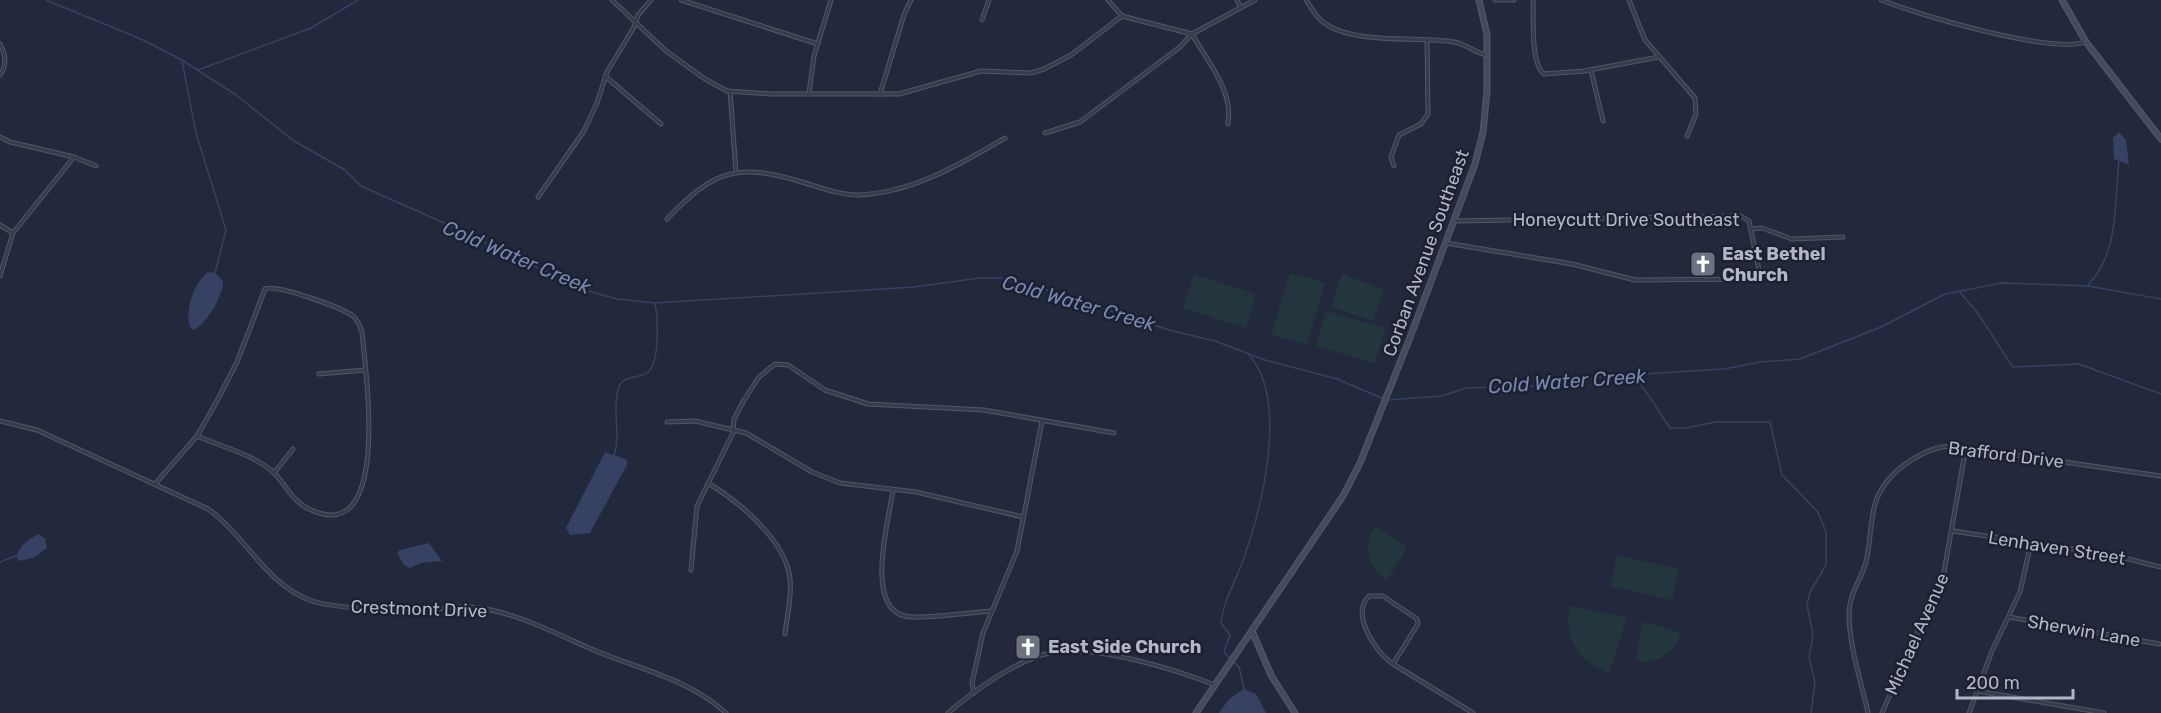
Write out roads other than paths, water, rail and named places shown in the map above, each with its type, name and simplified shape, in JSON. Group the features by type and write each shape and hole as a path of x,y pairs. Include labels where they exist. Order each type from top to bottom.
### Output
{"main road":[{"name":"Corban Avenue Southeast","path":"1196,713 1343,496 1360,463 1467,190 1483,132 1488,91 1487,55 1485,18 1479,0"},
{"path":"2062,0 2086,42 2161,139"},
{"path":"1252,631 1271,675 1295,713"}],"street":[{"path":"612,0 679,61 730,91 906,93 981,71 1023,74 1044,69 1071,54 1122,16"},
{"path":"537,197 584,130 597,103 605,76 638,15 651,0"},
{"path":"681,0 818,44"},
{"path":"809,93 818,44 831,0"},
{"path":"880,94 904,15 911,0"},
{"path":"982,20 989,0"},
{"path":"1108,0 1122,16 1192,34 1224,90 1230,116 1228,124"},
{"path":"1237,0 1241,8"},
{"path":"1046,133 1085,119 1180,47 1192,34 1255,0"},
{"path":"1306,0 1320,19 1334,27 1372,38 1455,42 1477,54 1487,55"},
{"path":"1495,0 1514,0"},
{"path":"1533,0 1535,56 1540,71 1552,75 1659,57"},
{"path":"1629,0 1641,34 1685,84 1696,101 1696,114 1687,136"},
{"path":"1881,0 1931,18 2028,39 2077,45 2086,42"},
{"path":"1394,166 1392,157 1399,135 1421,124 1428,114 1427,40"},
{"path":"0,44 5,59 4,70 0,75"},
{"path":"1591,70 1603,121"},
{"path":"605,76 661,124"},
{"path":"730,91 736,172"},
{"path":"0,137 10,142 74,157 96,166"},
{"path":"667,219 699,187 736,172 771,173 847,194 866,194 934,177 1005,138"},
{"path":"0,276 14,233 74,157"},
{"name":"Honeycutt Drive Southeast","path":"1446,243 1582,266 1635,280 1746,279 1756,277 1759,270 1751,229 1747,219 1738,216 1455,221"},
{"path":"0,225 14,233"},
{"path":"1751,229 1762,228 1792,239 1843,237"},
{"path":"155,484 196,436 237,362 265,289 270,287 347,312 356,318 362,332 368,461 363,484 351,506 332,514 315,511 289,495 274,473 196,436"},
{"path":"691,570 697,507 733,429 735,419 759,377 769,367 781,364 792,367 825,390 855,402 880,406 984,410 1114,433"},
{"path":"319,374 365,370"},
{"name":"Crestmont Drive","path":"0,421 37,430 195,502 220,517 259,564 306,599 321,604 408,611 460,607 501,613 667,678 703,696 726,713"},
{"path":"667,422 695,421 733,429 754,437 827,479 848,485 949,499 1023,517"},
{"path":"974,693 972,683 977,656 992,610 1014,562 1042,421"},
{"name":"Brafford Drive","path":"1868,713 1849,613 1850,601 1867,560 1879,494 1891,478 1925,451 1941,446 1966,447 2161,476"},
{"name":"Michael Avenue","path":"1882,713 1944,572 1966,447"},
{"path":"274,473 293,449"},
{"path":"708,483 739,502 782,552 791,580 785,634"},
{"path":"893,490 881,577 882,593 886,603 906,617 992,610"},
{"name":"Lenhaven Street","path":"1952,531 2112,555 2161,567"},
{"path":"1969,713 2024,580 2031,543"},
{"path":"1393,664 1418,624 1417,619 1383,596 1369,596 1362,606 1366,626 1381,654 1393,664 1473,713"},
{"name":"Sherwin Lane","path":"2008,617 2159,645"},
{"path":"948,713 974,693 1034,658 1059,652 1101,655 1168,668 1216,685"},
{"path":"1977,691 2104,713"}],"water":[{"path":"2119,132 2126,140 2129,165 2114,159 2113,138"},
{"path":"208,272 215,273 223,281 222,287 217,302 208,317 192,330 188,316 191,299 198,283"},
{"path":"605,452 627,460 627,465 590,533 570,535 566,528"},
{"path":"38,534 45,538 47,548 35,557 20,561 16,557 22,546"},
{"path":"429,543 442,561 421,563 410,568 404,565 397,553 400,550"},
{"path":"1244,689 1256,694 1266,713 1219,713 1229,699"}],"waterway":[{"name":"Cold Water Creek","path":"46,0 141,39 182,60 236,95 294,141 345,170 361,186 584,290 617,299 655,303 914,287 980,278 1001,278 1038,287 1169,330 1215,341 1265,360 1337,379 1384,399"},
{"path":"198,70 311,28 358,0"},
{"path":"182,61 196,133 226,230 215,273"},
{"path":"2088,285 2098,272 2111,242 2119,160"},
{"name":"Cold Water Creek","path":"1388,400 1442,396 1466,388 1539,386 1610,376 1724,369 1760,362 1800,359 1881,327 1945,294 2002,283 2088,286 2161,299"},
{"path":"1959,291 1977,312 2013,367 2079,364 2161,394"},
{"path":"614,456 617,439 616,398 620,385 626,379 648,372 655,359 657,329 655,304"},
{"path":"1244,689 1239,667 1224,652 1230,635 1221,623 1224,608 1242,563 1257,515 1268,457 1270,427 1268,400 1261,375 1249,355"},
{"path":"1630,374 1645,390 1670,428 1685,428 1716,422 1770,422 1782,475 1818,512 1826,532 1826,565 1810,592 1807,605 1813,634 1809,658 1815,682 1811,713"},
{"path":"0,562 16,556"}],"place":[{"name":"East Bethel Church","path":"1703,264"},
{"name":"East Side Church","path":"1028,647"}]}
